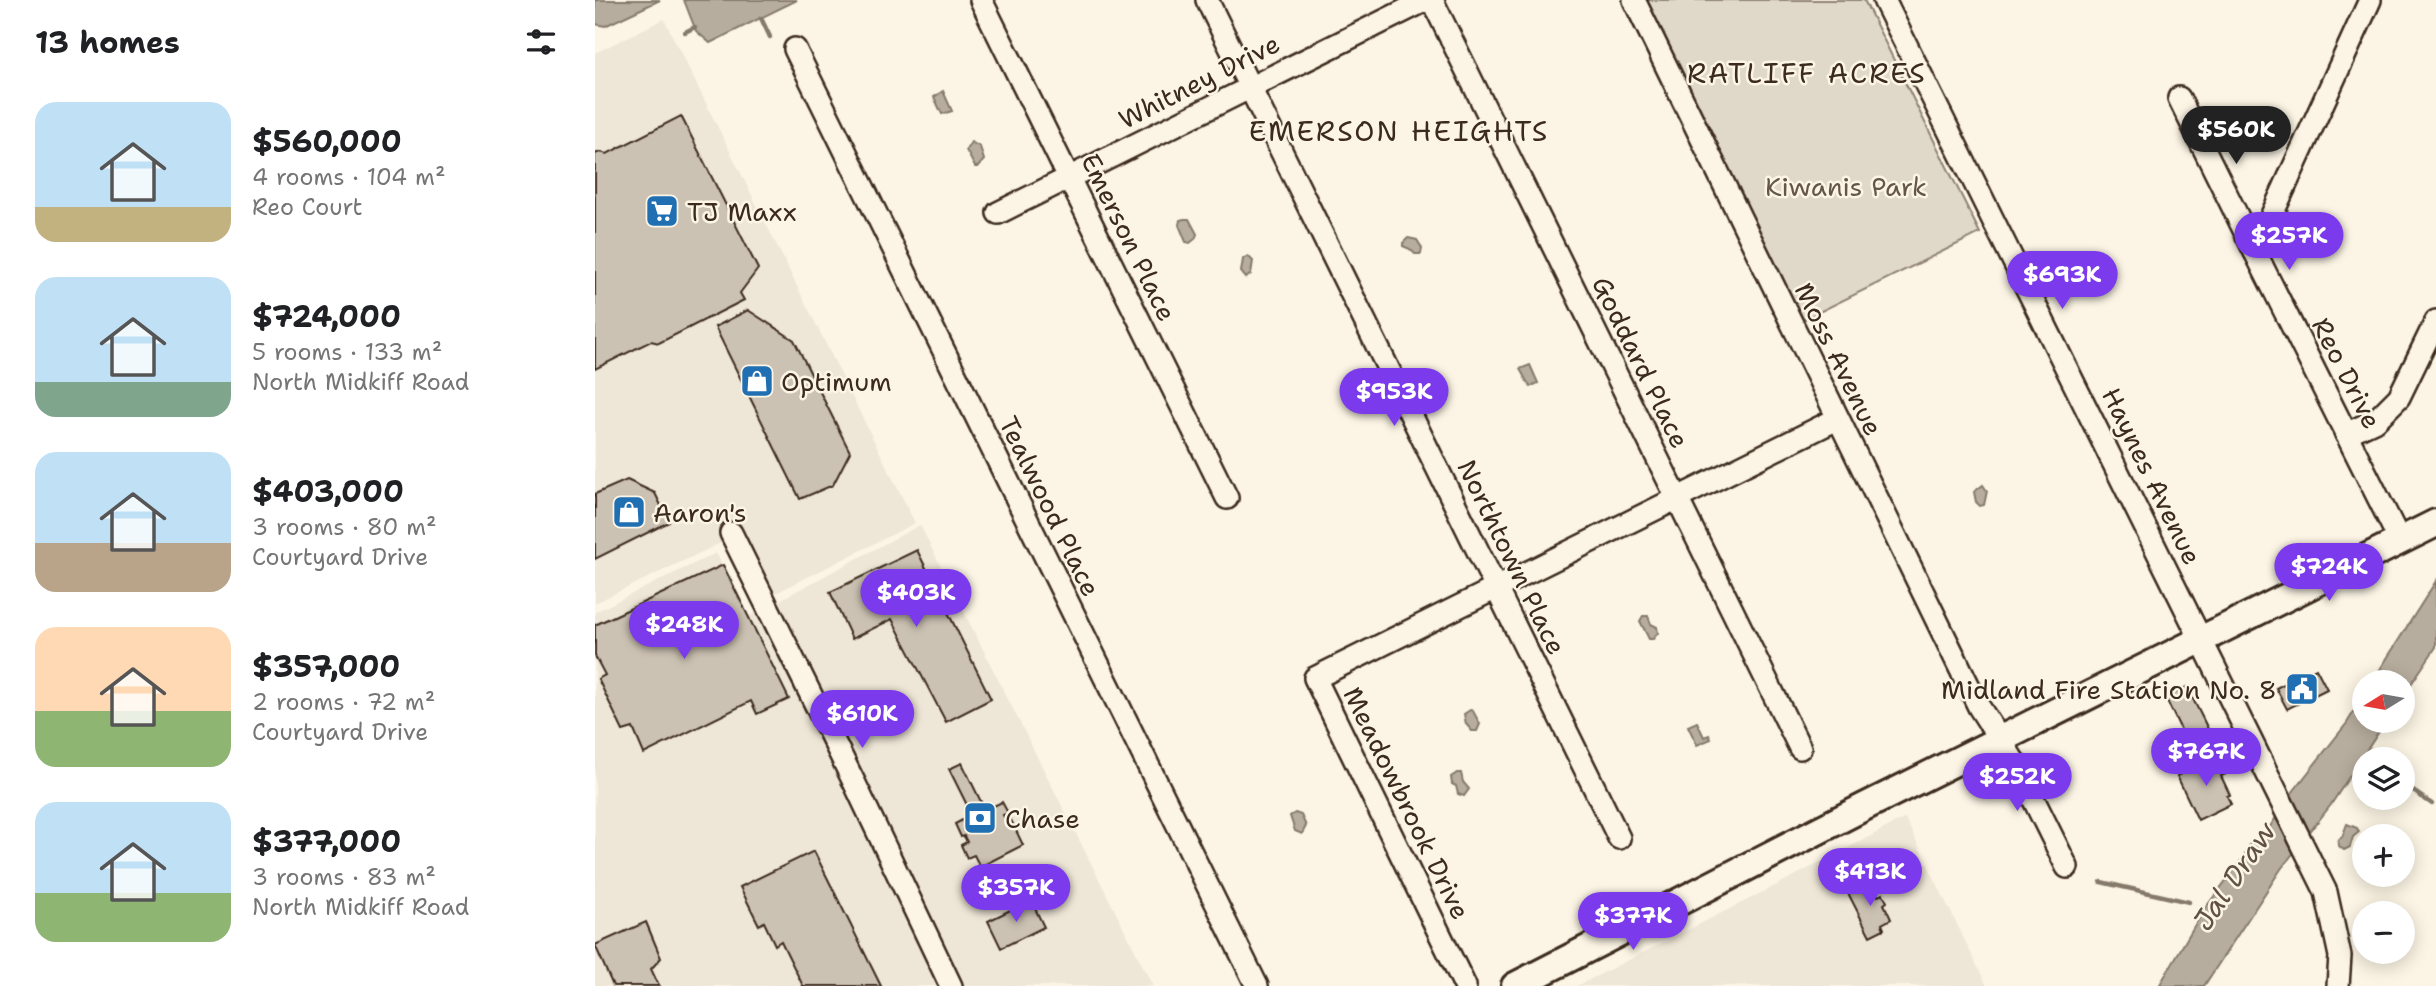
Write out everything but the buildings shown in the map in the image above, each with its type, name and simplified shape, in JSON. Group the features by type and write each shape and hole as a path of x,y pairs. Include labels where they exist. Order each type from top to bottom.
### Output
{"main road":[{"path":"1515,986 1999,740 2436,523"}],"street":[{"name":"Emerson Place","path":"981,0 1227,498"},
{"name":"Northtown Place","path":"1207,0 1619,838"},
{"name":"Whitney Drive","path":"998,213 1426,0"},
{"name":"Goddard Place","path":"1432,0 1800,748"},
{"name":"Moss Avenue","path":"1634,0 1979,707 2017,766 2067,867"},
{"name":"Haynes Avenue","path":"1884,0 2326,892 2340,956 2338,986"},
{"path":"2255,252 2369,0"},
{"name":"Tealwood Place","path":"795,50 1257,986"},
{"name":"Reo Drive","path":"2179,98 2400,541"},
{"path":"2346,434 2375,420 2399,397 2436,321"},
{"name":"Meadowbrook Drive","path":"1465,986 1315,678 1837,419"},
{"path":"731,533 951,986"}],"shaded area":[{"path":"664,19 915,523 756,603 725,541 595,603 595,53"},
{"path":"920,525 1153,986 595,986 595,612 716,553 750,616"},
{"path":"1905,818 1987,986 1577,986 1775,886"}],"green space":[{"name":"Kiwanis Park","path":"1646,0 1864,0 1980,233 1801,321"}],"water":[{"path":"595,0 660,0 605,26 595,24"},
{"path":"684,0 797,0 710,43 696,31"},
{"path":"943,91 952,111 942,114 934,97"},
{"path":"971,142 980,147 984,160 978,167 975,167 966,150"},
{"path":"1189,219 1197,234 1190,243 1186,242 1179,225 1180,220"},
{"path":"1408,238 1417,240 1422,248 1421,254 1415,254 1403,246"},
{"path":"1248,256 1253,261 1251,274 1246,278 1241,272 1243,259"},
{"path":"1530,365 1538,383 1530,387 1520,369"},
{"path":"1983,485 1987,491 1984,505 1980,506 1976,502 1974,492"},
{"path":"2436,581 2436,647 2415,678 2415,670 2380,670"},
{"path":"1643,616 1648,616 1651,624 1657,627 1658,633 1653,639 1649,639 1640,621"},
{"path":"1470,710 1480,724 1477,731 1472,731 1466,724 1464,714"},
{"name":"Jal Draw","path":"2352,715 2352,733 2378,733 2369,747 2352,747 2352,773 2281,869 2204,986 2159,986 2203,911 2243,858 2250,844 2267,831 2292,793"},
{"path":"1697,722 1704,737 1709,735 1711,739 1697,745 1688,726"},
{"path":"1461,773 1463,782 1469,789 1464,796 1458,794 1456,786 1452,784 1451,777"},
{"path":"1295,813 1301,815 1306,826 1302,834 1295,831 1290,816"},
{"path":"2347,824 2352,826 2350,847 2344,850 2339,846 2338,840"}],"waterway":[{"path":"761,18 770,37"},
{"path":"685,32 695,27"},
{"path":"2415,792 2432,804"},
{"name":"Jal Draw","path":"2101,882 2189,902"}],"place":[{"name":"TJ Maxx","path":"662,211"},
{"name":"Optimum","path":"757,381"},
{"name":"Aaron's","path":"629,512"},
{"name":"Midland Fire Station No. 8","path":"2302,689"},
{"name":"Chase","path":"980,818"}],"district":[{"name":"RATLIFF ACRES","path":"1807,73"},
{"name":"EMERSON HEIGHTS","path":"1399,131"}]}
